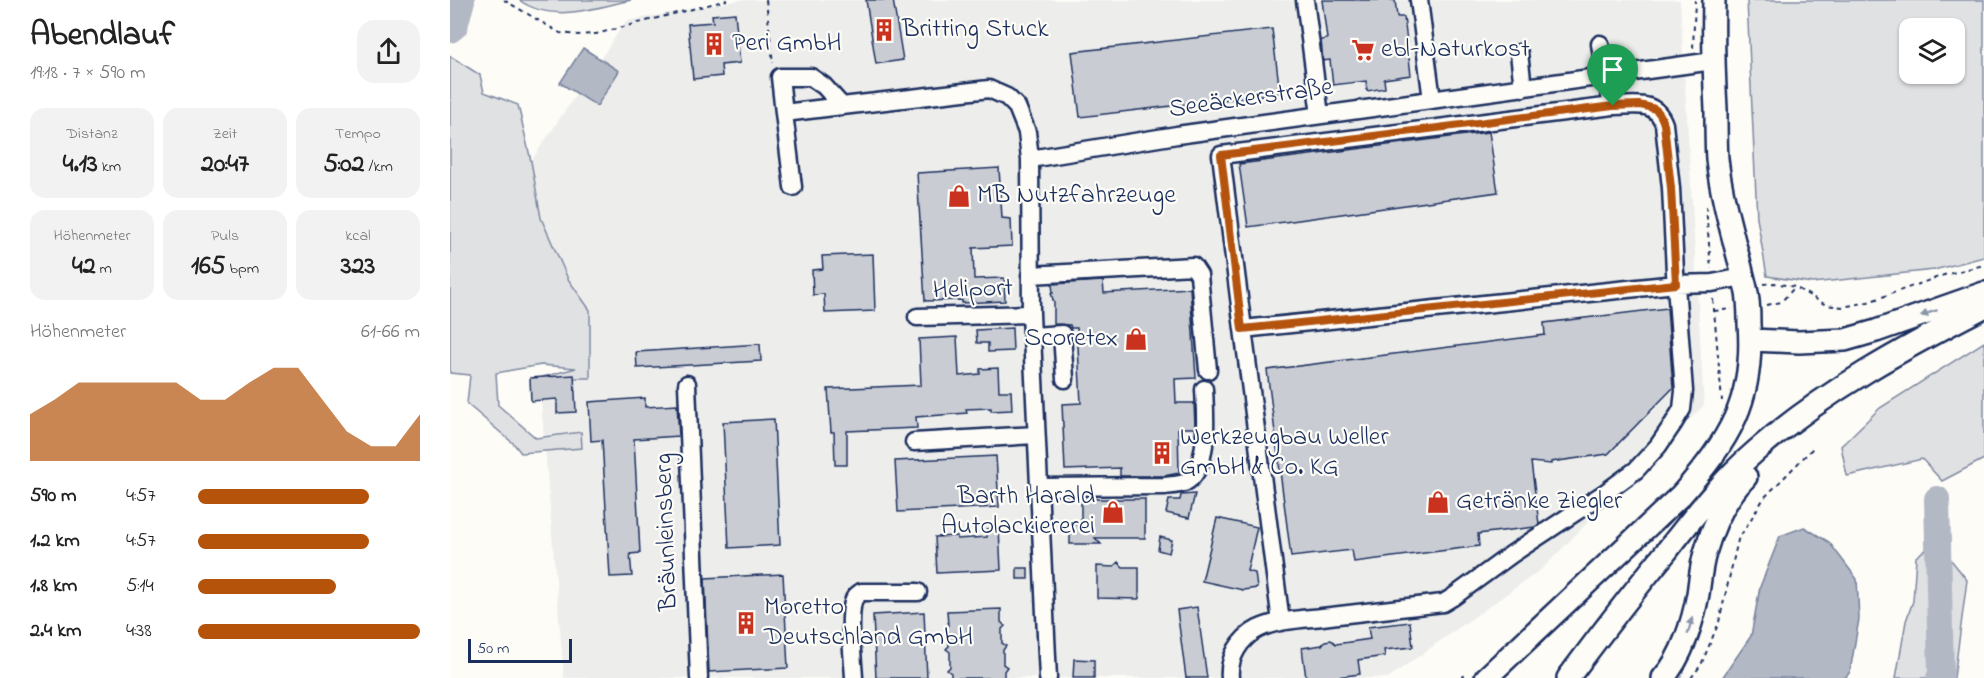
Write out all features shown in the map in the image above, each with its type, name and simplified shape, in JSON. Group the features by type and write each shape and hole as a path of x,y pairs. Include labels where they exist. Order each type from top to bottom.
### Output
{"main road":[{"path":"1478,675 1681,495 1708,464 1730,432 1742,400 1750,371 1750,340 1744,281 1727,215 1717,160 1713,61 1714,0"},
{"path":"1750,340 1799,342 1845,340 1984,293"},
{"path":"1568,678 1704,503 1756,451 1854,378 1984,307"},
{"path":"1663,678 1687,638 1698,597 1704,554 1719,515 1738,485 1854,378"}],"street":[{"path":"1305,0 1320,115"},
{"path":"1419,0 1432,100"},
{"path":"1600,44 1605,77 1613,106"},
{"path":"1519,53 1523,88"},
{"name":"Seeäckerstraße","path":"1030,159 1177,135 1713,61"},
{"path":"793,187 780,77 811,77 824,86 842,106"},
{"path":"784,113 989,89 1007,97 1017,107 1027,132 1030,159 1031,314 1048,678"},
{"path":"1230,678 1229,669 1232,656 1258,629 1281,622 1443,603 1606,492 1636,470 1658,446 1682,409 1684,391 1671,188 1664,124 1661,114 1654,108 1639,105 1613,106 1221,155 1281,622"},
{"path":"1030,275 1193,266 1199,275 1208,370"},
{"path":"1242,329 1676,284 1744,281"},
{"name":"Heliport","path":"917,317 1031,314"},
{"path":"1033,336 1062,334 1065,379"},
{"name":"Bräunleinsberg","path":"687,384 699,678"},
{"path":"1039,487 1165,486 1190,479 1200,464 1204,447 1204,389"},
{"path":"914,442 1036,435"},
{"path":"854,678 852,603 855,595 861,592 918,592"}],"path":[{"path":"504,0 560,33 578,35 596,34 727,0"},
{"path":"766,0 775,74 780,77"},
{"path":"1686,65 1694,46 1695,0"},
{"path":"1744,281 1795,287 1826,305 1843,307 1868,302 1944,275 1984,264"},
{"path":"1714,311 1723,403"},
{"path":"1691,678 1701,665 1719,622 1738,540 1764,498 1813,448"},
{"path":"1461,678 1478,675"}],"shaded area":[{"path":"519,0 631,0 588,10 559,13 532,7"},
{"path":"740,0 1680,0 1704,405 1542,569 1388,678 564,678 539,378 590,377 590,310 568,279 541,218 531,161 626,21"},
{"path":"1747,0 1984,0 1984,257 1934,270 1812,283 1767,276 1757,218"},
{"path":"583,48 619,71 597,106 560,83"},
{"path":"450,56 480,75 484,92 518,105 541,218 568,279 590,310 590,378 539,378 576,368 541,365 496,373 498,405 536,438 581,432 582,448 521,453 514,444 467,404 470,375 450,373"},
{"path":"1984,342 1984,459 1942,481 1922,459 1847,476 1841,446 1880,408"},
{"path":"1804,527 1829,542 1857,579 1859,619 1850,672 1845,678 1722,678 1751,636 1760,587 1780,536"},
{"path":"1936,541 1967,580 1954,678 1896,678 1906,621 1913,601 1916,557"}],"building":[{"name":"Britting Stuck","path":"866,0 893,0 903,60 876,64"},
{"name":"ebl-Naturkost","path":"1322,0 1395,0 1397,17 1404,17 1411,75 1384,79 1385,88 1367,91 1366,81 1333,85 1330,60 1323,61 1321,40 1327,39"},
{"name":"Peri GmbH","path":"735,13 740,63 721,65 722,76 693,79 688,24 713,22 712,15"},
{"path":"1272,29 1280,93 1080,117 1072,52"},
{"path":"1489,132 1498,192 1248,227 1239,164"},
{"name":"MB Nutzfahrzeuge","path":"999,168 1002,218 1011,219 1012,246 973,248 974,279 1004,278 1005,301 962,303 962,300 925,301 917,173"},
{"path":"873,254 875,311 825,313 824,294 813,295 812,270 823,269 822,256"},
{"path":"1103,281 1104,293 1190,288 1196,378 1175,379 1176,403 1194,403 1195,428 1178,428 1179,473 1164,476 1120,476 1120,468 1065,470 1062,404 1081,403 1077,328 1054,324 1052,284"},
{"path":"1667,308 1673,388 1608,454 1551,462 1551,464 1531,462 1539,524 1535,527 1478,534 1479,546 1354,562 1352,550 1291,557 1267,370 1545,335 1544,323"},
{"path":"1012,328 1013,351 988,352 988,343 977,343 976,330"},
{"path":"957,337 959,376 980,374 980,369 998,368 999,391 1011,391 1012,410 966,409 967,413 916,417 917,428 847,431 847,465 835,465 834,432 831,432 828,389 921,385 919,339"},
{"path":"760,344 761,361 637,368 636,352"},
{"path":"574,375 576,412 557,413 557,399 531,401 530,378"},
{"path":"645,398 645,407 677,405 679,436 634,439 640,553 630,554 632,576 610,577 602,440 591,441 589,402"},
{"path":"774,419 780,545 729,548 723,422"},
{"path":"996,456 999,507 898,512 895,461"},
{"path":"1195,494 1189,518 1166,513 1169,500 1180,500 1181,495"},
{"name":"Barth Harald Autolackiererei","path":"1081,499 1145,499 1145,538 1095,538 1101,544 1070,544 1070,524 1081,525"},
{"path":"1217,518 1257,527 1247,571 1255,573 1257,588 1243,590 1202,581"},
{"path":"999,528 1001,570 937,573 935,537 957,536 957,539 987,537 987,529"},
{"path":"1160,537 1172,540 1169,553 1158,550"},
{"path":"1118,562 1123,567 1139,567 1139,599 1097,598 1097,566 1113,567"},
{"path":"1017,568 1028,568 1028,579 1017,579"},
{"name":"Moretto Deutschland GmbH","path":"783,574 788,668 709,672 705,578"},
{"path":"1197,607 1207,678 1186,678 1177,610"},
{"path":"1001,609 1001,622 1005,626 1002,629 1002,643 1006,646 1003,650 1003,664 1007,667 1004,671 1004,678 951,678 951,673 947,670 950,667 950,652 946,649 949,646 949,632 945,629 948,625 947,611"},
{"path":"924,612 927,678 876,678 873,615"},
{"path":"1410,622 1413,647 1384,650 1385,656 1358,660 1360,674 1306,678 1302,648 1322,645 1325,641 1331,640 1336,644 1370,639 1368,627"},
{"path":"1074,659 1094,660 1094,678 1073,678"}],"waterway":[{"path":"450,30 455,26 462,0"},
{"path":"1937,499 1941,675 1939,678"}],"place":[{"name":"Britting Stuck","path":"884,30"},
{"name":"Peri GmbH","path":"714,44"},
{"name":"ebl-Naturkost","path":"1363,50"},
{"name":"MB Nutzfahrzeuge","path":"959,196"},
{"name":"Scoretex","path":"1136,339"},
{"name":"Werkzeugbau Weller GmbH & Co. KG","path":"1162,453"},
{"name":"Getränke Ziegler","path":"1438,502"},
{"name":"Barth Harald Autolackiererei","path":"1113,512"},
{"name":"Moretto Deutschland GmbH","path":"746,623"}],"route":[{"path":"1639,105 1654,108 1661,114 1671,188 1676,284 1242,329 1221,155 1613,106 1639,105"}]}
